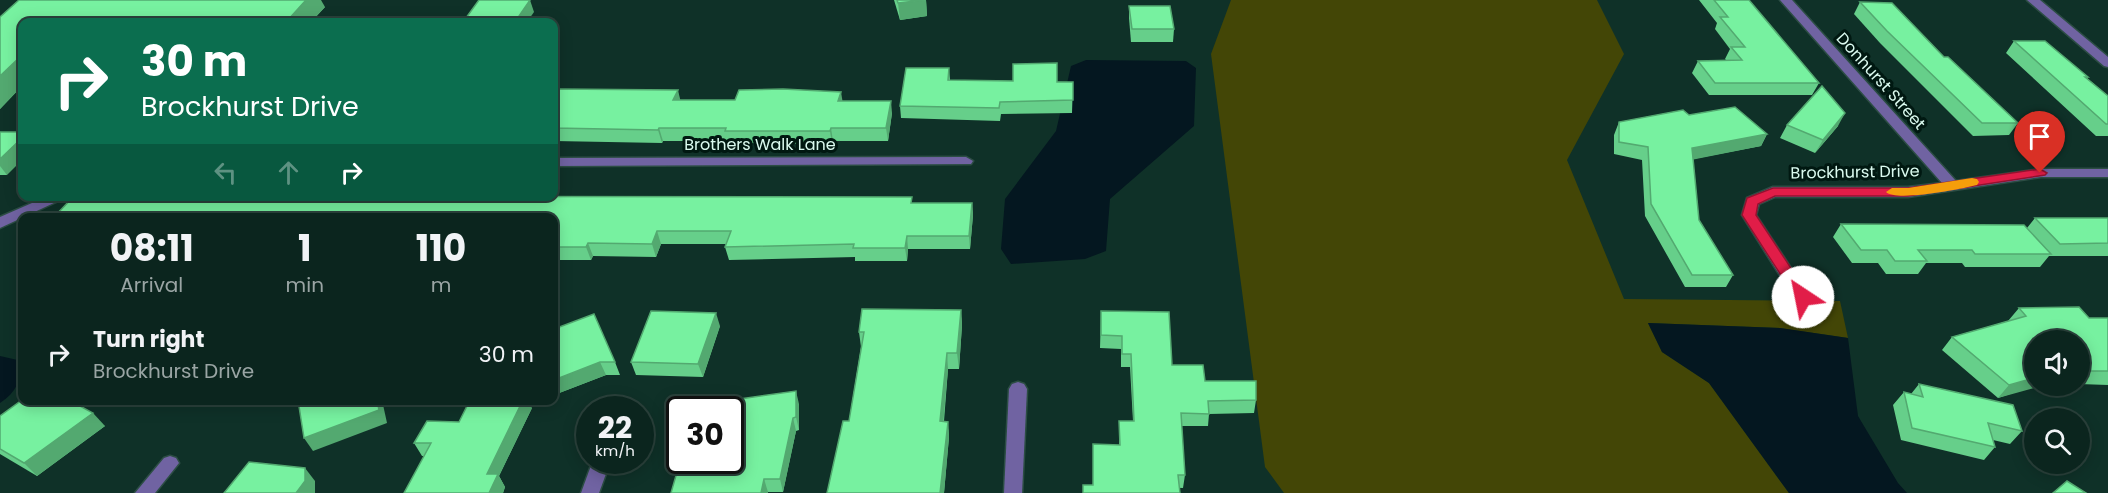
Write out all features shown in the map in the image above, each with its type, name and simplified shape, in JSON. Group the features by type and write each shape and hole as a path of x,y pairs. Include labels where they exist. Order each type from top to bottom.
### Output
{"street":[{"name":"Donhurst Street","path":"1786,0 1952,185"},
{"path":"2033,0 2108,63"},
{"name":"Brothers Walk Lane","path":"558,162 966,161"},
{"name":"Brockhurst Drive","path":"1803,297 1749,215 1752,201 1773,192 1908,192 2040,173 2108,173"},
{"path":"23,213 51,201"},
{"path":"0,223 18,215"},
{"path":"1013,493 1018,390"},
{"path":"144,493 170,463"},
{"path":"590,493 597,474"}],"shaded area":[{"path":"1231,0 1597,0 1624,54 1567,160 1624,299 1840,301 1848,338 1780,328 1648,323 1662,352 1709,383 1789,493 1284,493 1265,467 1211,54"}],"water":[{"path":"1086,60 1186,61 1196,68 1194,126 1110,199 1106,251 1085,259 1011,264 1001,249 1005,199 1056,131 1071,66"},
{"path":"1648,323 1780,328 1848,338 1858,416 1898,483 1907,493 1789,493 1709,383 1662,352"},
{"path":"0,356 18,360 18,382 10,395 0,403"}],"building":[{"path":"19,0 306,0 290,18 18,18 18,59 0,76 0,17"},
{"path":"479,0 530,0 518,18 466,18"},
{"path":"897,0 924,0 898,3"},
{"path":"1714,0 1749,0 1819,83 1715,83 1698,61 1742,60 1731,47 1745,47 1720,17 1728,17"},
{"path":"1860,2 1892,3 1944,57 1948,57 2018,123 1982,123"},
{"path":"1129,6 1170,6 1174,29 1132,29"},
{"path":"2014,41 2045,41 2088,77 2085,77 2108,96 2108,124 2106,124"},
{"path":"1057,63 1057,82 1073,82 1073,100 1000,102 999,108 900,106 906,68 949,68 948,80 1013,81 1013,64"},
{"path":"1822,86 1845,113 1823,140 1787,125"},
{"path":"558,89 678,90 673,100 735,100 739,90 783,89 841,92 838,101 891,101 886,128 831,128 830,131 725,131 726,128 659,128 658,130 558,128"},
{"path":"1735,107 1767,134 1692,148 1699,220 1733,275 1692,275 1651,204 1648,147 1619,142 1619,122 1683,110 1689,115"},
{"path":"0,132 18,132 18,142 0,159"},
{"path":"558,197 912,197 911,203 972,203 969,236 907,236 905,248 853,248 854,244 725,247 731,231 657,231 652,244 588,243 586,247 558,247 558,213 58,213 69,201 558,201"},
{"path":"2035,218 2108,218 2108,243 2060,244"},
{"path":"1841,224 2024,225 2051,254 1975,254 1972,250 1918,250 1927,261 1895,261 1887,250 1861,250"},
{"path":"2079,307 2089,318 2108,318 2108,371 2090,371 2090,330 2024,330 2024,381 2009,385 1952,337 2026,316 2019,308"},
{"path":"862,309 961,310 957,353 947,353 940,421 948,422 940,493 827,493 843,421 849,421 864,332 859,332"},
{"path":"651,311 716,313 698,364 631,362"},
{"path":"1101,311 1169,312 1172,365 1203,365 1205,381 1256,381 1256,400 1208,401 1209,414 1181,413 1185,475 1178,475 1180,493 1083,493 1083,485 1093,485 1093,444 1120,445 1119,421 1134,421 1131,354 1122,354 1122,336 1101,335"},
{"path":"594,314 615,362 600,362 558,378 558,328"},
{"path":"1919,384 2013,405 2022,431 1988,423 1995,447 1912,428 1904,392 1923,397"},
{"path":"796,391 796,417 793,418 780,479 764,479 761,493 671,493 676,474 744,474 744,398"},
{"path":"18,403 18,405 34,406 78,405 93,413 24,463 0,449 0,416"},
{"path":"299,405 378,405 379,410 304,438"},
{"path":"468,405 521,405 487,474 498,474 489,493 404,493 431,443 414,443 427,421 459,422"},
{"path":"249,462 305,468 305,481 296,493 224,493"},
{"path":"2067,481 2086,493 2053,493"}],"slow traffic":[{"path":"1892,192 1908,192 1972,182"}],"route":[{"path":"1803,297 1749,215 1752,201 1773,192 1908,192 2040,173"}]}
